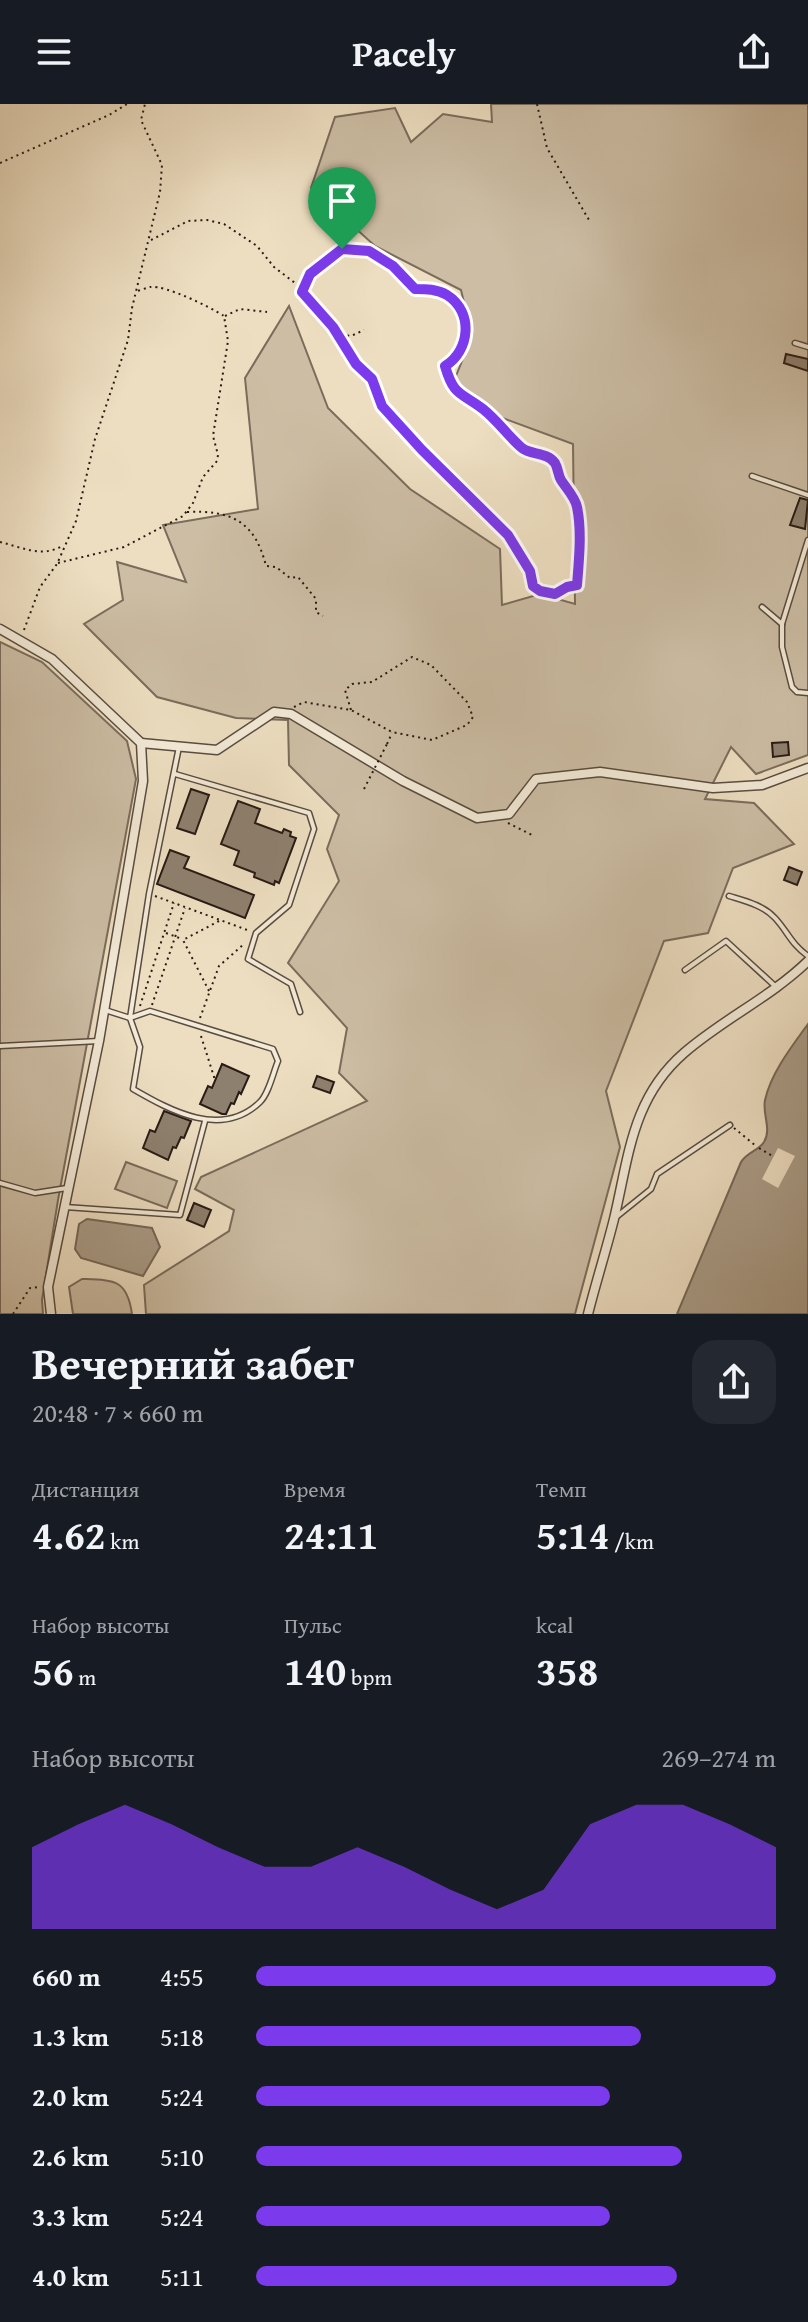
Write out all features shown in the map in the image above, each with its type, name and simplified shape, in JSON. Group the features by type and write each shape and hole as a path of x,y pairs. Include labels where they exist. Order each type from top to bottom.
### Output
{"street":[{"path":"0,629 52,659 141,743 217,750 274,712 291,714 403,781 477,818 509,814 536,779 600,772 713,788 762,785 808,768"},
{"path":"51,1314 48,1287 99,1041 143,781 141,743"},
{"path":"588,1314 635,1126 645,1101 661,1076 685,1052 777,987 808,959"}],"lane":[{"path":"795,343 808,347"},
{"path":"752,476 808,495"},
{"path":"808,540 782,624 782,647 792,687 797,692 808,693"},
{"path":"762,607 782,624"},
{"path":"103,1009 130,1018 150,1011 273,1049 278,1061 262,1100 232,1121 205,1121 158,1103 133,1089 140,1047 130,1018 149,894 179,747"},
{"path":"175,774 309,813 314,829 289,905 256,933 248,959 291,984 300,1012"},
{"path":"729,896 769,913 789,941 808,959"},
{"path":"685,970 726,941 777,987"},
{"path":"0,1046 99,1041"},
{"path":"65,1207 180,1215 205,1121"},
{"path":"613,1220 651,1189 657,1174 730,1125"},
{"path":"0,1183 35,1193 69,1188"}],"path":[{"path":"0,163 127,104"},
{"path":"21,639 40,587 57,564 76,521 95,439 128,340 160,192 162,165 141,120 145,104"},
{"path":"537,104 547,148 589,220"},
{"path":"150,241 188,221 207,220 224,224 257,246 333,327 356,364 372,379 382,406 508,535 530,571 533,586 555,594 577,585 577,557 582,546 577,505 559,477 555,463 541,454 525,451 497,420 475,403 459,396 449,380 445,366 462,349 467,332 461,311 449,296 434,289 415,289 393,266 369,251 342,249 310,274 302,292"},
{"path":"57,564 124,547 186,512 203,477 217,461 213,436 228,341 224,316 160,287 137,291"},
{"path":"224,316 240,309 267,312"},
{"path":"333,327 351,336 364,330"},
{"path":"186,512 219,512 237,519 253,535 263,552 266,566 276,567 290,578 298,577 316,599 316,612 323,616"},
{"path":"0,542 37,552 64,546"},
{"path":"274,712 304,702 351,710 392,732 432,740 467,725 473,717 467,702 431,665 412,657 372,682 352,684 345,690 351,710"},
{"path":"364,789 392,732"},
{"path":"492,816 532,835"},
{"path":"149,894 256,933 219,966 198,1025 215,1080"},
{"path":"174,903 140,1007 150,1011 185,907"},
{"path":"183,940 220,920"},
{"path":"164,933 183,940 209,992"},
{"path":"730,1125 774,1157"},
{"path":"13,1314 30,1288 48,1287"}],"shaded area":[{"path":"491,104 808,104 808,755 756,774 731,747 705,799 754,803 794,844 733,868 708,933 664,941 606,1091 620,1147 575,1314 146,1314 144,1285 229,1231 234,1210 195,1189 201,1177 367,1101 339,1073 347,1028 288,963 339,881 327,849 339,815 289,765 288,720 236,718 157,697 84,624 123,600 117,562 186,582 163,525 258,509 245,378 289,306 328,408 410,489 500,549 502,605 540,594 575,604 573,444 497,416 454,381 472,336 461,290 375,246 311,188 335,117 395,108 411,142 443,114 492,122"},
{"path":"0,642 42,662 127,741 136,779 58,1200 42,1300 43,1314 0,1314"},
{"path":"808,1024 808,1314 677,1314 741,1162 762,1145 766,1137 764,1105 772,1080"},
{"path":"126,1162 177,1181 167,1208 115,1189"},
{"path":"87,1219 152,1228 160,1247 143,1276 81,1258 75,1249 79,1224"},
{"path":"82,1279 117,1284 127,1294 132,1314 73,1314 69,1287"}],"pier":[{"path":"778,1148 795,1156 778,1188 762,1179"}],"building":[{"path":"786,354 808,359 808,371 784,363"},
{"path":"800,498 808,500 805,529 790,525"},
{"path":"788,742 789,755 773,757 772,743"},
{"path":"191,789 209,795 195,834 177,828"},
{"path":"238,801 260,809 255,823 282,833 284,829 296,838 279,883 275,881 274,885 254,877 255,873 234,865 239,851 221,844"},
{"path":"170,850 189,857 184,868 254,895 245,918 157,884"},
{"path":"789,867 802,872 797,885 784,880"},
{"path":"222,1064 249,1076 241,1094 239,1092 226,1114 200,1104 208,1086 212,1088"},
{"path":"317,1076 334,1082 330,1093 313,1087"},
{"path":"164,1111 191,1121 184,1138 181,1137 176,1148 173,1147 168,1160 143,1148 150,1130 155,1132"},
{"path":"194,1203 211,1210 204,1227 187,1220"}],"route":[{"path":"342,249 369,251 393,266 415,289 434,289 449,296 461,311 467,332 462,349 445,366 449,380 459,396 475,403 497,420 525,451 541,454 555,463 559,477 577,505 582,546 577,557 577,585 555,594 533,586 530,571 508,535 382,406 372,379 356,364 333,327 302,292 310,274 342,249"}]}
